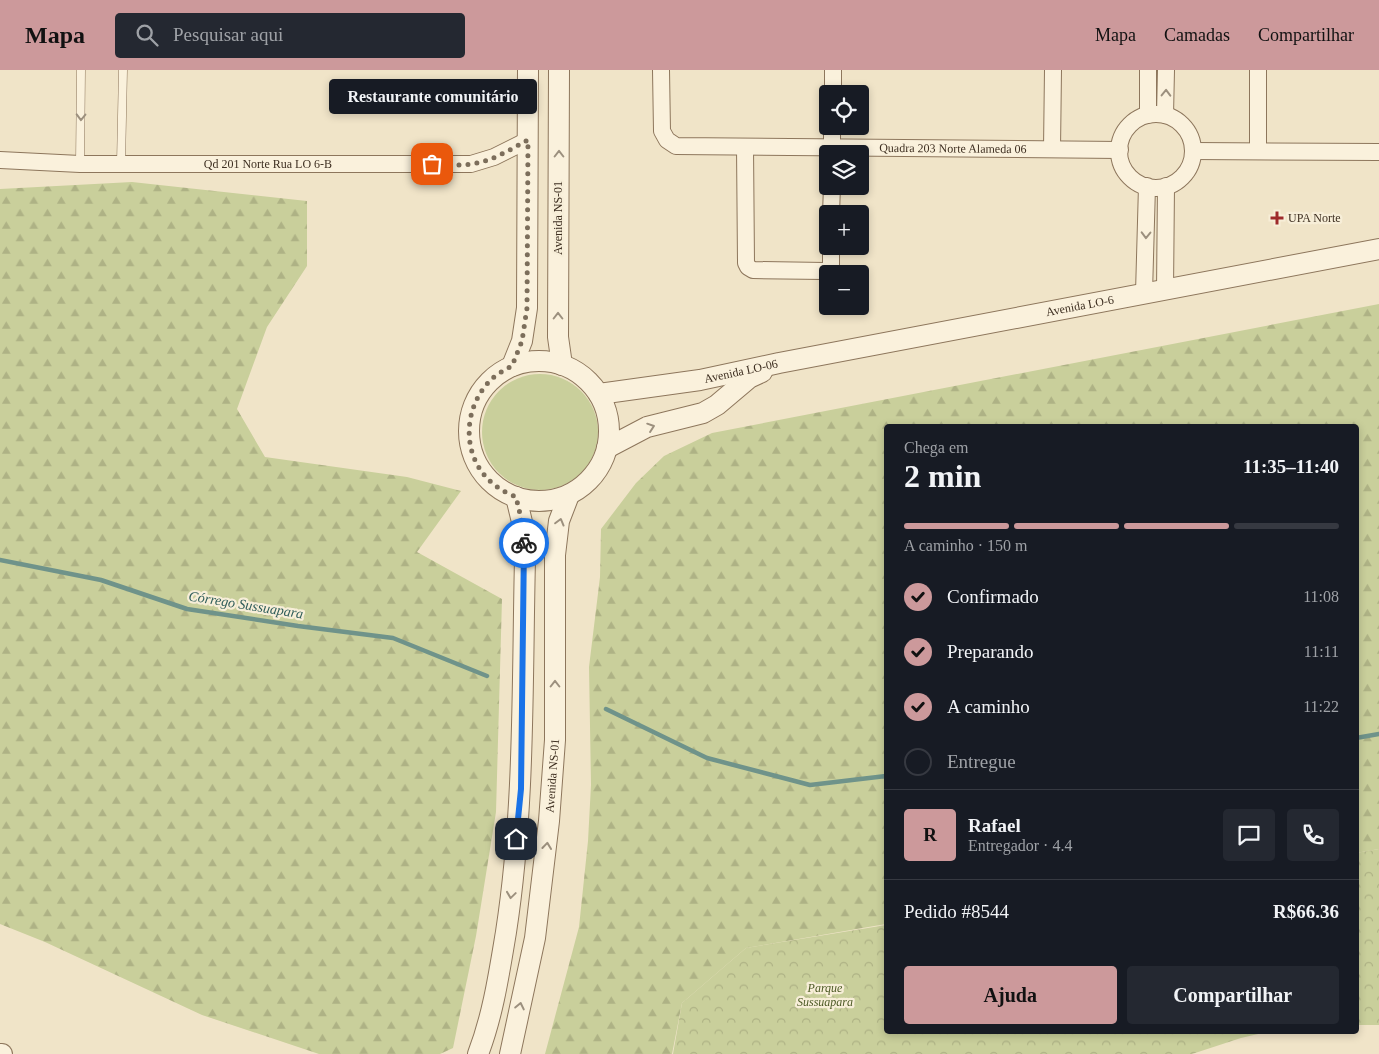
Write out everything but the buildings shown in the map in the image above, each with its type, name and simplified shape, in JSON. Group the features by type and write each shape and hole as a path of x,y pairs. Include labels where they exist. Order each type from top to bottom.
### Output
{"street":[{"path":"512,366 524,336 527,308 528,70"},
{"name":"Avenida NS-01","path":"559,70 558,338 562,365"},
{"name":"Quadra 203 Norte Alameda 06","path":"661,70 661,128 667,140 676,146 819,150"},
{"path":"833,70 833,85"},
{"path":"1052,149 1053,70"},
{"path":"1148,70 1148,115"},
{"path":"1165,115 1166,70"},
{"path":"1258,70 1258,151"},
{"path":"1148,115 1165,115 1176,120 1185,128 1191,139 1193,151 1191,162 1185,173 1176,182 1166,186 1147,186 1128,174 1122,162 1121,140 1127,128 1136,120 1148,115"},
{"name":"Qd 201 Norte Rua LO 6-B","path":"0,160 80,164 471,164 494,157 528,140"},
{"path":"745,147 746,262 750,269 828,270 831,265 831,255"},
{"name":"Quadra 203 Norte Alameda 06","path":"869,151 1120,150"},
{"path":"1193,151 1379,152"},
{"path":"1144,293 1147,186"},
{"path":"1164,290 1166,186"},
{"name":"Avenida LO-6","path":"779,362 1379,249"},
{"path":"543,361 562,365 583,376 599,394 608,420 607,448 596,471 585,483 569,495 549,500 516,497 496,486 480,469 470,448 468,425 474,403 487,384 497,374 512,366 524,362 543,361"},
{"name":"Avenida LO-06","path":"599,394 700,380 779,362"},
{"name":"Avenida LO-06","path":"607,448 647,427 703,413 717,405 749,378 779,362"},
{"name":"Avenida NS-01","path":"510,1054 536,938 549,821 555,740 555,555 560,521 569,495"},
{"path":"478,1054 492,1010 500,968 512,890 521,789 524,559 522,522 516,497"}],"lane":[{"path":"80,164 81,70"},
{"path":"121,164 123,70"}],"green space":[{"path":"132,182 307,201 307,266 267,327 237,409 265,457 407,477 461,491 417,552 502,599 496,812 476,936 453,1048 440,1054 319,1054 202,1015 45,942 0,924 0,189"},
{"path":"1379,304 1379,849 1359,852 1359,424 884,424 884,924 746,948 682,1003 672,1054 545,1054 579,927 588,841 591,785 589,667 600,577 601,529 636,483 664,456 712,433"},
{"path":"540,374 562,379 581,391 593,410 598,432 593,454 581,473 562,485 540,490 518,485 499,473 487,454 482,432 487,410 499,391 518,379"},
{"path":"1379,849 1379,1025 1359,1025 1359,852"},
{"name":"Parque Sussuapara","path":"884,925 884,1034 1258,1034 1192,1054 673,1054 682,1003 746,948"}],"waterway":[{"name":"Córrego Sussuapara","path":"0,560 101,580 187,609 393,638 487,676"},
{"name":"Córrego Sussuapara","path":"606,709 707,758 810,785 884,776"},
{"name":"Córrego Sussuapara","path":"1359,737 1379,734"}],"way so far":[{"path":"432,164 471,164 480,162 528,140 527,308 525,331 512,366 497,374 487,384 474,403 468,425 470,448 480,469 496,486 516,497 522,522 524,543"}],"place":[{"name":"Restaurante comunitário","path":"432,164"},
{"name":"UPA Norte","path":"1277,218"}],"route":[{"path":"516,839 521,789 524,543"}]}
